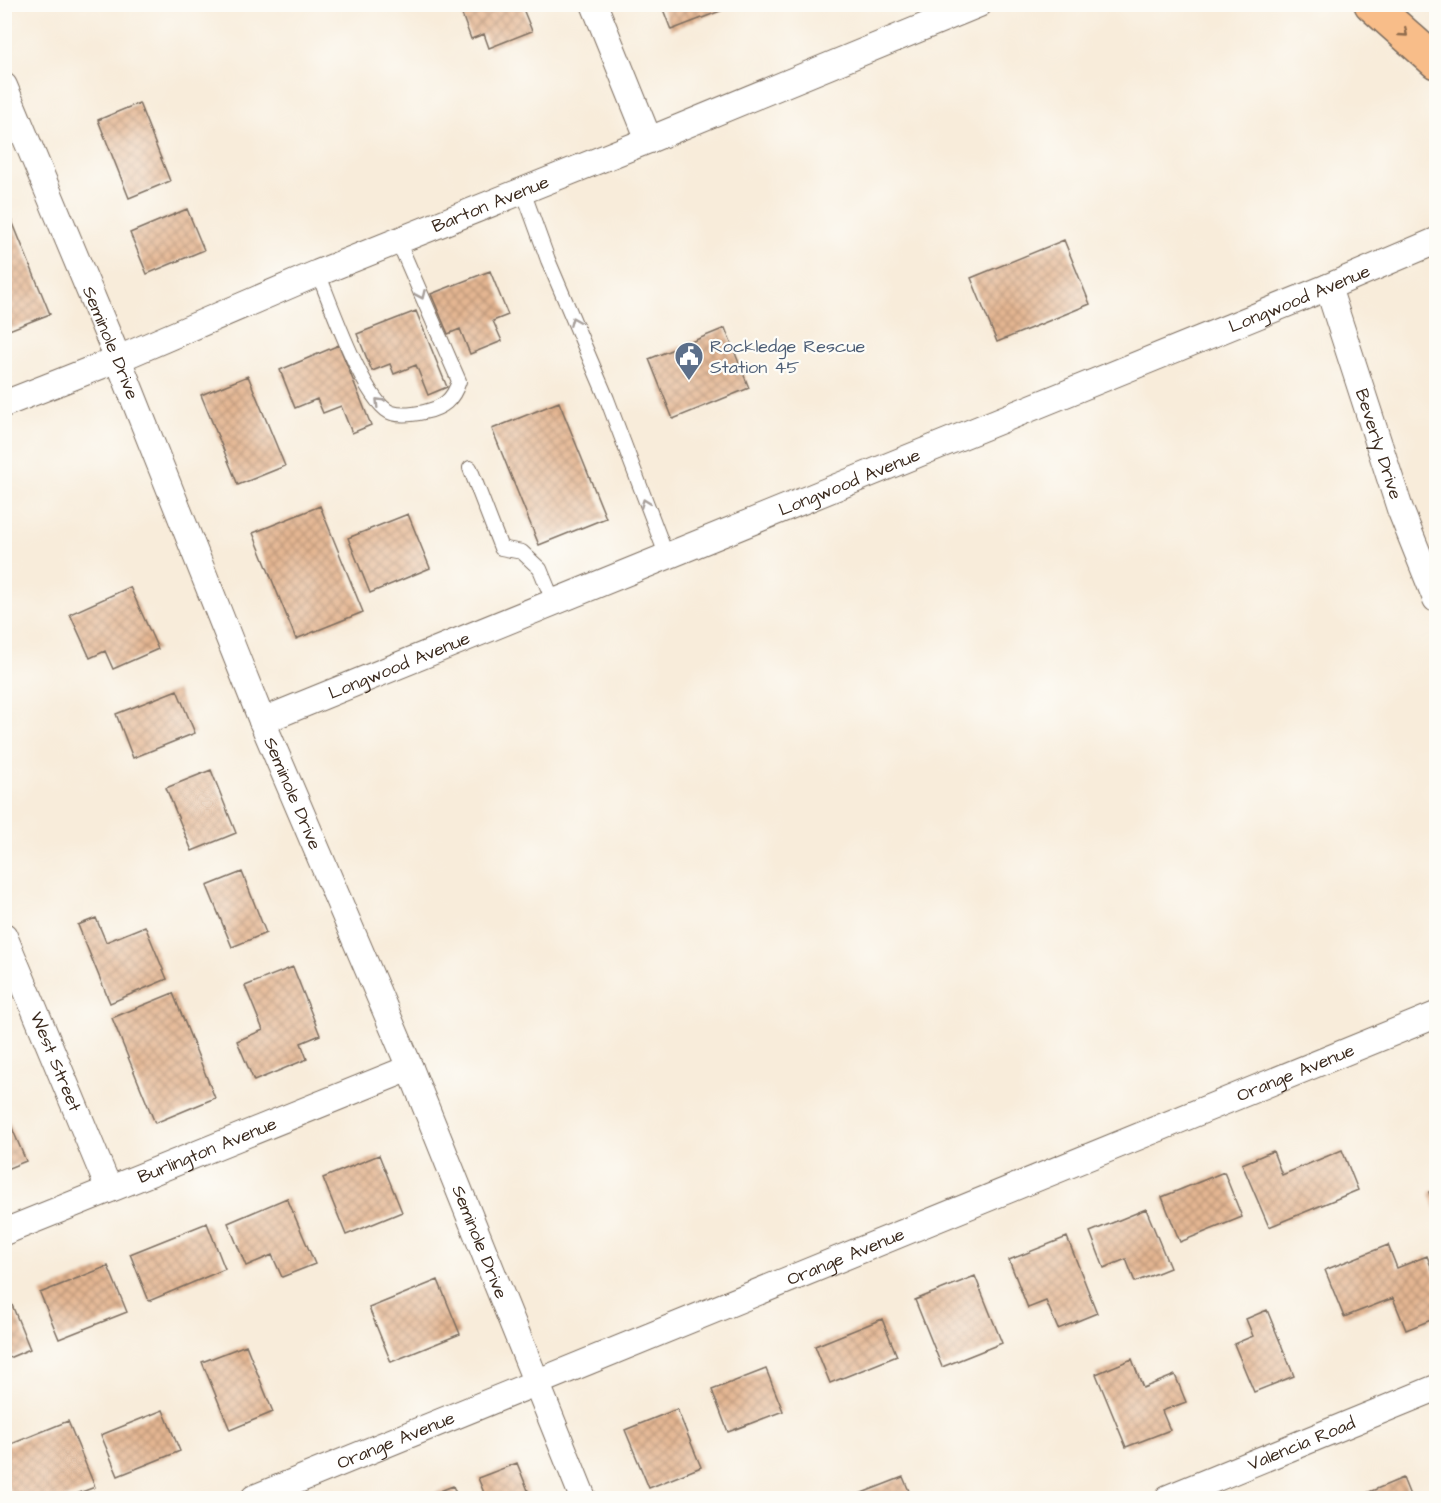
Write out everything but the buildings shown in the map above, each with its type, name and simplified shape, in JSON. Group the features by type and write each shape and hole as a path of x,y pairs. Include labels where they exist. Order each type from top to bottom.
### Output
{"main road":[{"path":"1371,4 1437,62"}],"street":[{"path":"594,4 649,140"},
{"name":"Barton Avenue","path":"4,404 118,359 318,273 979,4"},
{"name":"Seminole Drive","path":"4,86 118,359 262,721 410,1068 583,1498"},
{"name":"Longwood Avenue","path":"262,721 1437,241"},
{"name":"Beverly Drive","path":"1328,287 1400,509 1437,599"},
{"name":"West Street","path":"4,936 109,1189"},
{"name":"Orange Avenue","path":"254,1498 1437,1015"},
{"name":"Burlington Avenue","path":"4,1232 410,1068"},
{"name":"Valencia Road","path":"1167,1498 1437,1388"}],"lane":[{"path":"523,191 548,260 607,399 667,557"},
{"path":"318,273 363,380 379,405 391,413 414,414 434,410 447,404 455,393 459,381 398,241"},
{"path":"470,468 501,548 522,552 540,569 554,603"}],"place":[{"name":"Rockledge Rescue Station 45","path":"689,382"}]}
